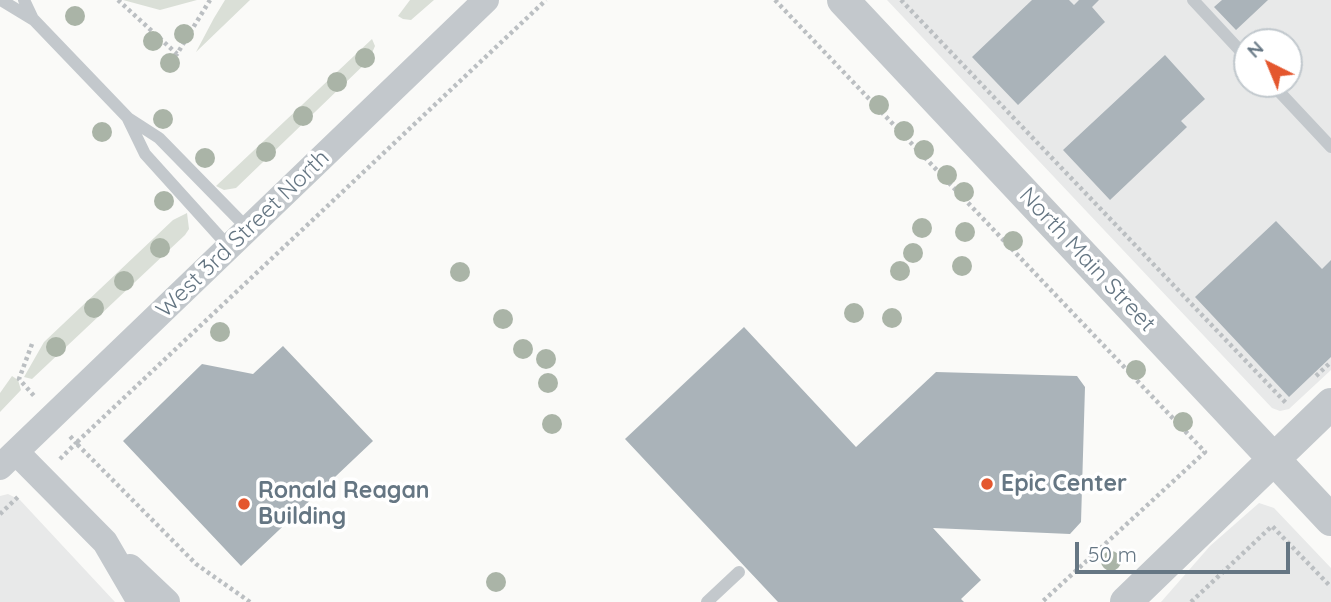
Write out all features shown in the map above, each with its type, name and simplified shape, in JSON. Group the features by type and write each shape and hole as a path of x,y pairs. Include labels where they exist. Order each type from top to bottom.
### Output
{"street":[{"name":"West 3rd Street North","path":"8,460 486,0"},
{"name":"North Main Street","path":"843,0 1331,520"},
{"path":"1126,602 1273,458 1322,392"},
{"path":"8,460 104,542 167,602"},
{"path":"104,542 140,602"}],"lane":[{"path":"2,0 34,20 128,118 159,138 239,238"},
{"path":"24,0 34,20"},
{"path":"1193,0 1233,43"},
{"path":"1285,98 1331,147"},
{"path":"128,118 145,154 239,238"},
{"path":"707,602 739,572"}],"path":[{"path":"118,0 177,54 210,0"},
{"path":"250,602 196,564 76,443 546,0"},
{"path":"775,0 1205,452 1042,602"},
{"path":"901,0 1285,405 1294,396"},
{"path":"1322,392 1331,362"},
{"path":"1191,602 1272,526 1331,587"}],"shaded area":[{"path":"123,0 197,0 160,10"},
{"path":"225,0 250,0 196,52 214,18"},
{"path":"410,0 434,0 411,20 403,19 398,16"},
{"path":"887,0 1331,0 1331,370 1289,409 1280,411 1272,408"},
{"path":"372,39 375,46 369,60 236,188 224,190 216,186"},
{"path":"187,213 189,229 185,235 32,379 24,377 44,342 173,220"},
{"path":"12,376 18,380 21,390 0,412 0,393"},
{"path":"8,494 20,500 115,602 0,602 0,496"},
{"path":"1259,503 1274,508 1331,568 1331,602 1161,602 1210,546"}],"building":[{"path":"1032,0 1069,0 1074,5 1079,0 1099,0 1092,7 1105,22 1018,105 972,57"},
{"path":"1222,0 1268,0 1238,28 1234,28 1214,7"},
{"path":"1165,55 1205,99 1181,121 1187,127 1110,200 1063,150"},
{"path":"1276,221 1322,269 1331,260 1331,357 1289,397 1195,297"},
{"path":"744,327 856,447 936,372 1077,376 1085,387 1081,522 1070,534 933,528 981,580 961,599 964,602 778,602 625,439"},
{"name":"Ronald Reagan Building","path":"283,346 373,441 241,566 123,441 202,364 253,374"}],"place":[{"name":"Epic Center","path":"987,484"},
{"name":"Ronald Reagan Building","path":"244,504"}]}
